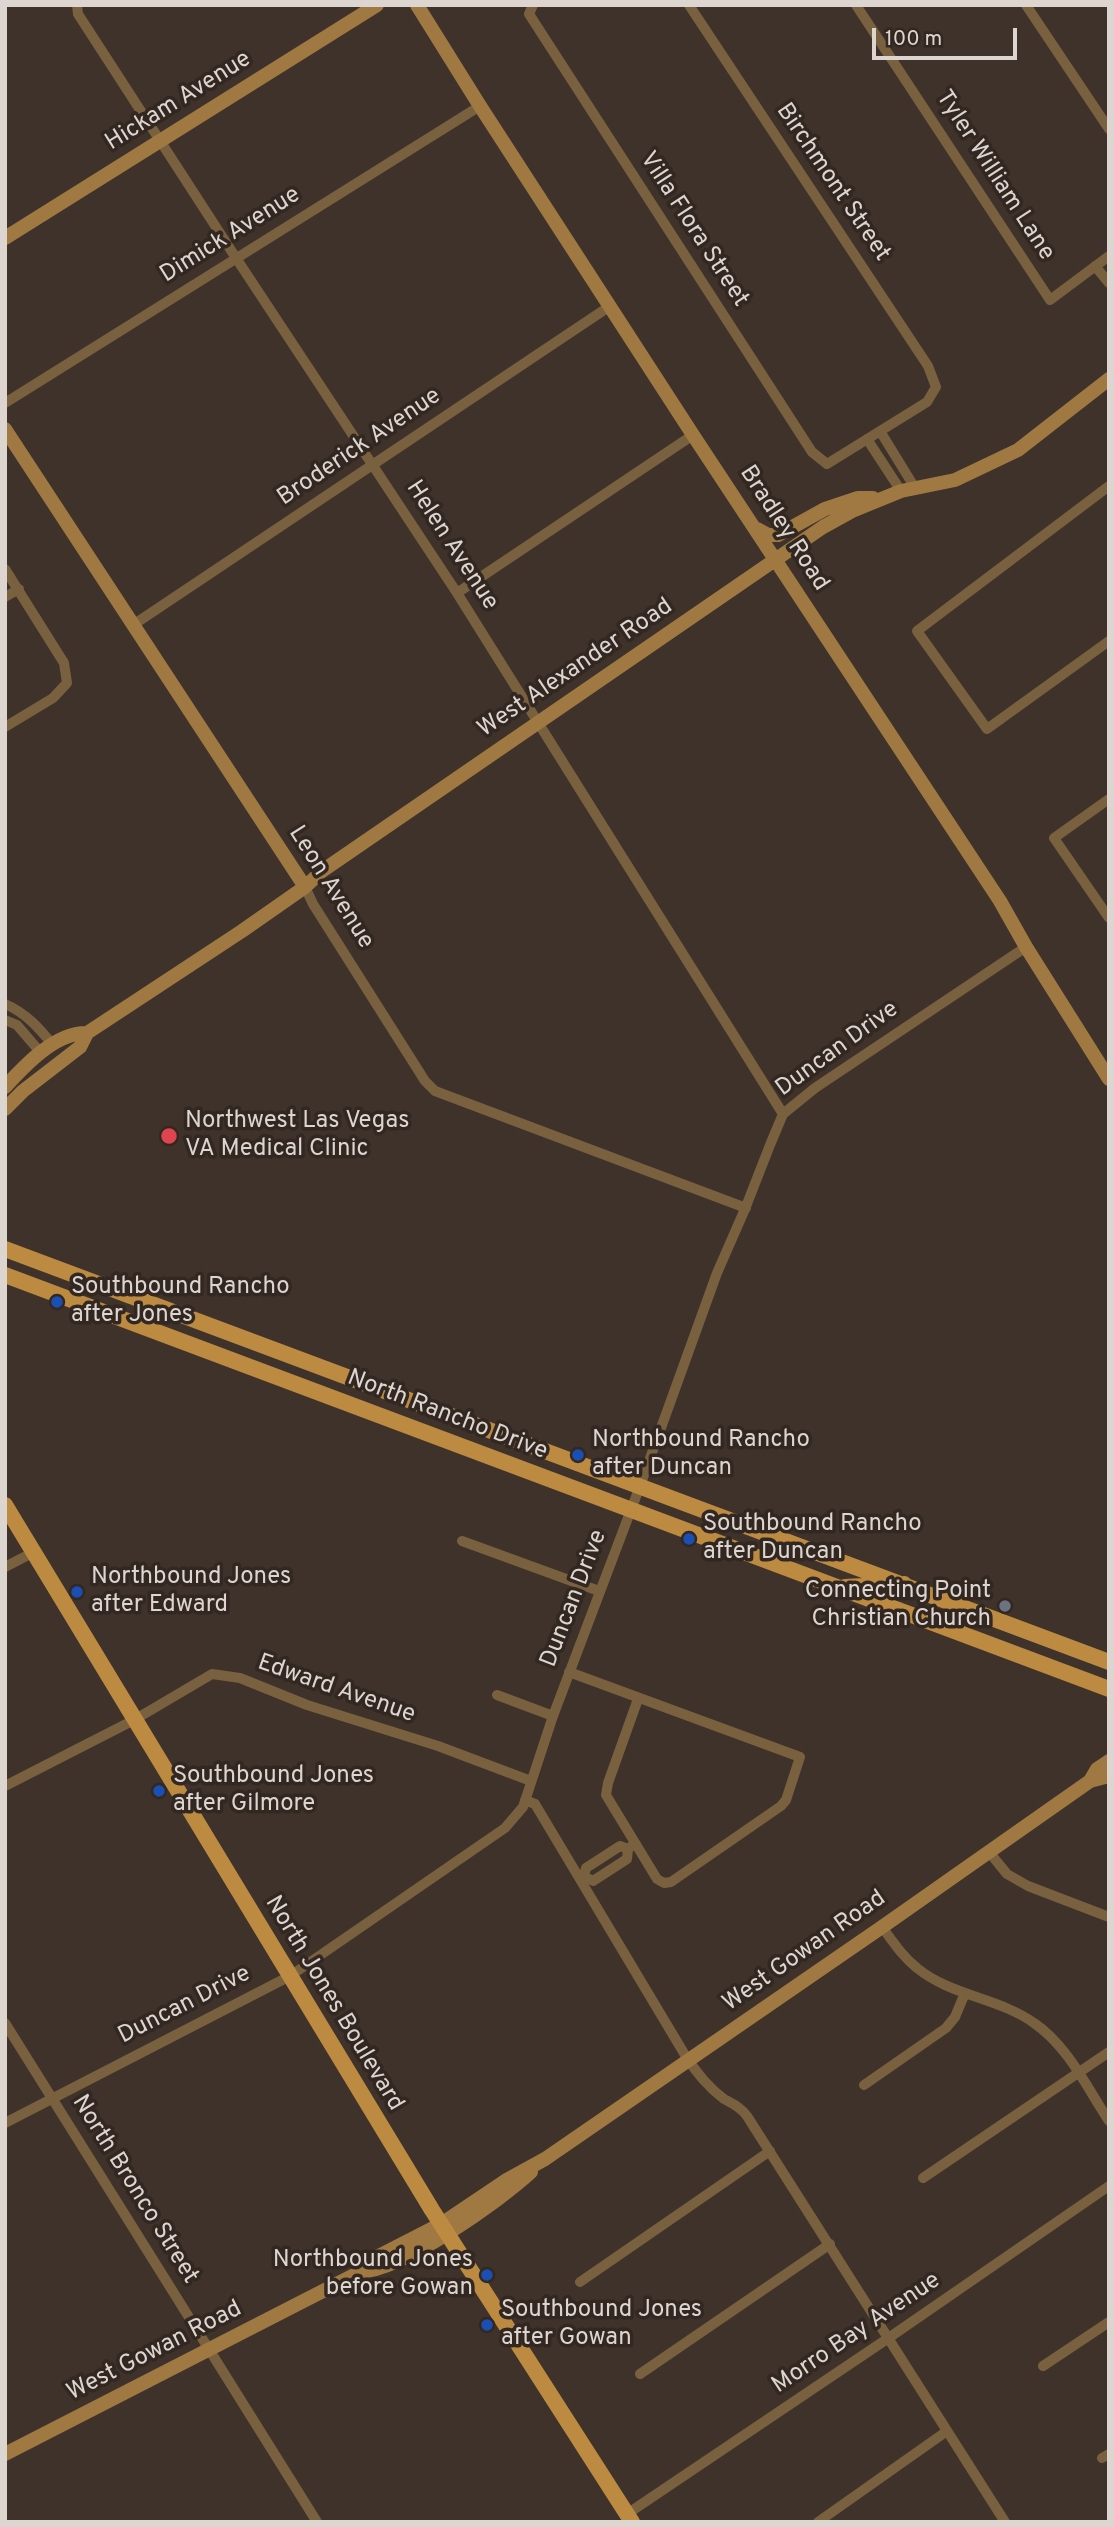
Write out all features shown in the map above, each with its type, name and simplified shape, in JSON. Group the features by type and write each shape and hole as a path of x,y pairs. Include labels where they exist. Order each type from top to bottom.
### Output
{"main road":[{"name":"North Rancho Drive","path":"5,1249 1109,1662"},
{"name":"North Rancho Drive","path":"5,1275 1109,1689"},
{"name":"North Jones Boulevard","path":"5,1505 444,2229 629,2518"},
{"path":"839,1588 867,1586 882,1592 891,1592 904,1584"},
{"path":"919,1618 938,1598"}],"street":[{"name":"Helen Avenue","path":"77,5 78,14 159,140 457,593 783,1114"},
{"name":"Hickam Avenue","path":"5,238 377,5"},
{"name":"Bradley Road","path":"417,5 610,306 1000,901 1026,947 1103,1057 1109,1079"},
{"name":"Birchmont Street","path":"689,5 928,366 936,387 927,402 880,431"},
{"name":"Tyler William Lane","path":"856,5 1050,300 1096,266"},
{"path":"1026,5 1109,129"},
{"name":"Villa Flora Street","path":"531,10 812,452 827,464 867,439"},
{"name":"Dimick Avenue","path":"5,403 480,106"},
{"path":"1108,259 1096,266 1109,283"},
{"name":"Broderick Avenue","path":"133,625 610,306"},
{"name":"West Alexander Road","path":"5,1108 80,1047 87,1032 305,887 322,871 832,522 852,510 908,490 955,481 1018,450 1109,379"},
{"name":"Leon Avenue","path":"5,429 305,887 313,904 425,1081 435,1091 746,1208"},
{"path":"880,431 908,490 867,439 880,431"},
{"path":"457,593 694,435"},
{"path":"1109,486 917,631 987,729 1109,641"},
{"path":"756,529 778,536 825,509 858,498 885,498"},
{"path":"5,569 64,663 67,683 53,698 5,727"},
{"path":"5,597 19,589"},
{"path":"1109,799 1054,838 1109,918"},
{"name":"Duncan Drive","path":"5,2123 289,1976 505,1828 526,1800 553,1716 717,1273 783,1114 815,1088 1026,947"},
{"path":"5,1004 18,1009 32,1020 47,1049"},
{"path":"5,1020 47,1049"},
{"name":"West Alexander Road","path":"5,1087 47,1049 73,1032 87,1032"},
{"path":"462,1541 599,1591"},
{"path":"5,1567 34,1552"},
{"path":"569,1672 800,1757 786,1800 781,1806 671,1882 664,1883 657,1879 631,1846 606,1795 638,1699"},
{"name":"Edward Avenue","path":"5,1786 134,1720 212,1674 240,1678 307,1705 438,1746 531,1781"},
{"path":"497,1695 553,1716"},
{"name":"West Gowan Road","path":"1090,1781 1097,1769 1109,1761"},
{"name":"West Gowan Road","path":"5,2454 362,2271 371,2260 444,2229 505,2180 545,2159 1090,1781 1109,1776"},
{"path":"526,1800 535,1804 582,1878 688,2060 707,2084 743,2110 890,2337 1005,2522"},
{"path":"582,1878 593,1881 627,1859 631,1846"},
{"path":"989,1852 1007,1874 1028,1886 1109,1917"},
{"path":"882,1927 906,1959 920,1971 947,1986 1002,2006 1034,2023 1058,2044 1109,2122"},
{"path":"864,2085 946,2028 955,2017 965,1993"},
{"name":"North Bronco Street","path":"5,2023 317,2522"},
{"path":"923,2178 1109,2052"},
{"path":"580,2282 770,2151"},
{"name":"Morro Bay Avenue","path":"629,2518 1109,2186"},
{"path":"640,2374 830,2244"},
{"path":"1043,2366 1109,2322"},
{"path":"818,2522 947,2431"}],"place":[{"name":"Northwest Las Vegas VA Medical Clinic","path":"169,1136"},
{"name":"Southbound Rancho after Jones","path":"57,1302"},
{"name":"Northbound Rancho after Duncan","path":"578,1455"},
{"name":"Southbound Rancho after Duncan","path":"689,1539"},
{"name":"Northbound Jones after Edward","path":"77,1592"},
{"name":"Connecting Point Christian Church","path":"1005,1606"},
{"name":"Southbound Jones after Gilmore","path":"159,1791"},
{"name":"Northbound Jones before Gowan","path":"487,2275"},
{"name":"Southbound Jones after Gowan","path":"487,2325"}]}
